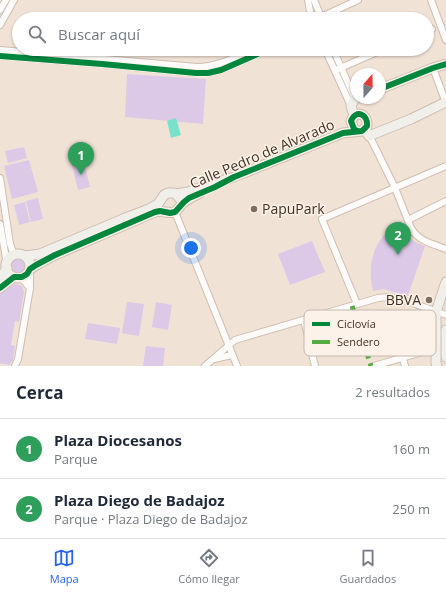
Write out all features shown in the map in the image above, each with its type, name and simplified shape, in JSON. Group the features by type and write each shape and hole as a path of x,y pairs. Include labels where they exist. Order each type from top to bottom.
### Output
{"main road":[{"path":"386,87 446,64"},
{"name":"Calle Pedro de Alvarado","path":"174,210 189,198 234,177 343,132 364,132 411,119 446,102"},
{"path":"354,104 354,129 364,132 367,124 365,116 355,117"},
{"name":"Calle Pedro de Alvarado","path":"343,132 355,117"},
{"name":"Calle Pedro de Alvarado","path":"176,194 188,192 234,177"},
{"path":"0,279 10,258 40,254 149,209 155,206 164,195 168,193 174,193 180,198 180,203 174,210 155,212 55,255 29,270 24,276 17,277 0,288"},
{"path":"161,200 160,203 162,208 174,210"},
{"path":"21,256 29,262 29,270"},
{"path":"7,266 9,273 17,277"},
{"path":"437,366 436,312 446,282"},
{"path":"446,330 446,356"}],"street":[{"path":"0,10 6,0"},
{"path":"0,25 14,0"},
{"path":"308,0 309,12"},
{"path":"314,0 321,12"},
{"path":"335,12 358,0"},
{"path":"431,0 446,40"},
{"path":"0,50 12,51"},
{"path":"0,56 196,73 208,73 221,70 253,56"},
{"path":"65,56 196,68 218,64 238,56"},
{"path":"330,56 350,91"},
{"path":"335,56 338,69 350,91"},
{"path":"338,69 368,56"},
{"path":"433,68 446,102"},
{"path":"364,132 373,143 395,188 414,233 418,237 446,249"},
{"path":"357,304 322,219 446,166"},
{"path":"0,178 10,244 13,252 21,256"},
{"path":"408,220 446,201"},
{"path":"174,210 237,366"},
{"path":"0,224 7,266"},
{"path":"15,366 18,359 30,288 29,270"},
{"path":"17,277 26,282 30,288"},
{"path":"337,310 378,298 388,297 404,300 431,310"},
{"path":"436,312 446,315"},
{"path":"205,366 235,340 304,320"},
{"path":"212,360 232,355"},
{"path":"313,356 316,366"},
{"path":"374,366 410,356"},
{"path":"403,358 405,366"},
{"path":"18,359 20,366"}],"shaded area":[{"path":"127,74 206,79 203,124 125,117"},
{"path":"24,147 27,158 8,163 5,151"},
{"path":"83,159 90,187 78,190 71,162"},
{"path":"29,160 38,192 12,199 4,166"},
{"path":"38,198 43,219 31,222 26,201"},
{"path":"25,202 30,222 19,225 14,205"},
{"path":"401,221 405,231 412,240 425,246 408,296 383,289 373,291 371,270 375,251 385,234"},
{"path":"312,241 325,272 290,285 278,254"},
{"path":"15,259 21,259 25,263 25,269 21,273 15,273 11,269 11,263"},
{"path":"14,284 22,286 24,292 19,322 15,321 11,345 15,346 13,360 9,365 0,363 0,294"},
{"path":"127,302 144,304 139,336 122,333"},
{"path":"156,302 172,305 168,330 152,327"},
{"path":"88,323 120,328 117,344 85,339"},
{"path":"146,346 165,348 163,366 143,366"}],"water":[{"path":"176,118 181,135 171,138 167,121"}],"marked path":[{"path":"352,306 353,310"},
{"path":"368,356 371,366"}],"cycle path":[{"path":"0,56 196,73 208,73 221,70 253,56"},
{"path":"386,87 446,64"},
{"path":"0,288 14,277 22,277 27,274 30,269 55,255 155,212 175,212 189,198 234,177 343,133 362,131 367,126 367,122 366,118 361,114 353,117 351,121 354,129 357,131"}],"place":[{"name":"Plaza Diocesanos","path":"81,175"},
{"name":"PapuPark","path":"254,209"},
{"name":"Plaza Diego de Badajoz","path":"398,255"},
{"name":"BBVA","path":"429,300"}]}
